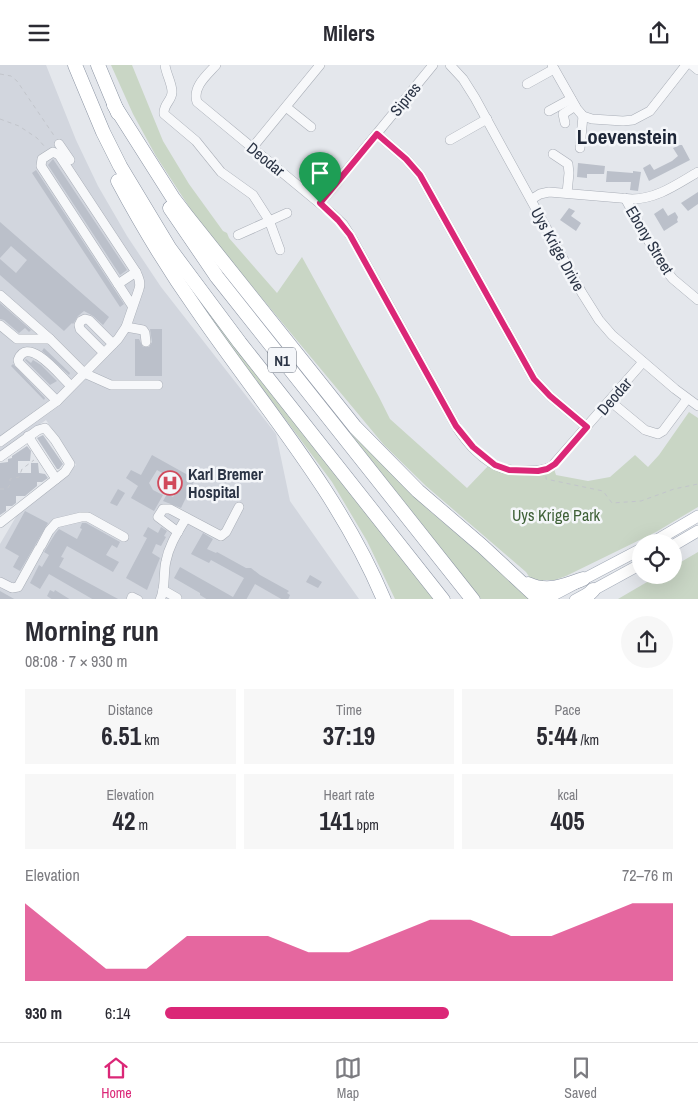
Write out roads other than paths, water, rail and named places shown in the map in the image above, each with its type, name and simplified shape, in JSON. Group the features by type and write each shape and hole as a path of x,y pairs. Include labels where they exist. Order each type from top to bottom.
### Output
{"highway":[{"path":"74,65 92,123 116,178 140,221 197,311 318,478 360,550 384,599"},
{"name":"N1","path":"74,65 120,166 170,249 200,292 246,351 443,599"},
{"name":"N1","path":"98,65 130,139 188,236 217,277 473,599"},
{"path":"114,105 182,209 230,272 356,427 418,491 540,599"},
{"path":"518,579 535,587 545,589 560,587 583,579"}],"main road":[{"path":"667,534 698,516"},
{"path":"682,540 698,531"},
{"path":"544,599 632,554"},
{"path":"575,599 588,595 632,569"}],"street":[{"path":"165,65 172,93 171,98 164,107 164,114 196,141 221,172 253,195 268,220 280,250"},
{"name":"Deodar","path":"216,65 196,90 197,102 338,220 350,235 456,426 466,440 489,461 503,469 538,471 547,469 557,462 643,362"},
{"path":"252,148 320,65"},
{"name":"Sipres","path":"320,203 433,65"},
{"name":"Uys Krige Drive","path":"450,65 468,87 487,119 582,293 599,320 612,335 643,362 698,406"},
{"path":"527,84 553,67 573,103 583,116 592,119 628,121 645,114 654,107 686,65"},
{"path":"692,65 698,70"},
{"path":"549,111 573,103"},
{"path":"565,123 563,114 573,103"},
{"path":"286,107 311,127"},
{"path":"580,148 583,116"},
{"path":"450,140 487,119"},
{"path":"377,134 406,159 420,175 534,379 550,396 587,427"},
{"path":"59,144 138,265 137,275"},
{"path":"0,442 56,401 113,344 126,327 134,307 140,286 137,275 59,155 53,153 42,159 41,165 134,307"},
{"path":"553,154 568,164 567,193"},
{"path":"532,199 546,193 639,199 652,197 698,173"},
{"name":"Ebony Street","path":"626,198 663,267 673,279 698,300"},
{"path":"238,235 287,213"},
{"path":"118,284 137,275"},
{"path":"0,295 50,339 84,373 111,385 158,385"},
{"path":"104,353 80,329 81,321 89,320 113,344"},
{"path":"0,325 17,339 50,339"},
{"path":"126,327 143,330 146,333 146,342"},
{"path":"56,401 19,363 19,356 26,352 37,353 71,386"},
{"path":"610,401 645,430 658,434 663,431 687,399"},
{"path":"0,457 28,436 45,428 55,439 70,464 69,468 56,479 0,523"},
{"path":"28,436 56,479"},
{"path":"178,531 158,517 161,511 168,508 222,536 239,507"},
{"path":"0,582 12,588 18,587 49,531 56,523 88,517 124,537"},
{"path":"180,597 162,595 166,560 173,540 186,518"},
{"path":"131,599 132,597 138,599"}],"place":[{"name":"Karl Bremer Hospital","path":"170,483"}],"district":[{"name":"Loevenstein","path":"627,136"}],"park label":[{"name":"Uys Krige Park","path":"556,515"}]}
